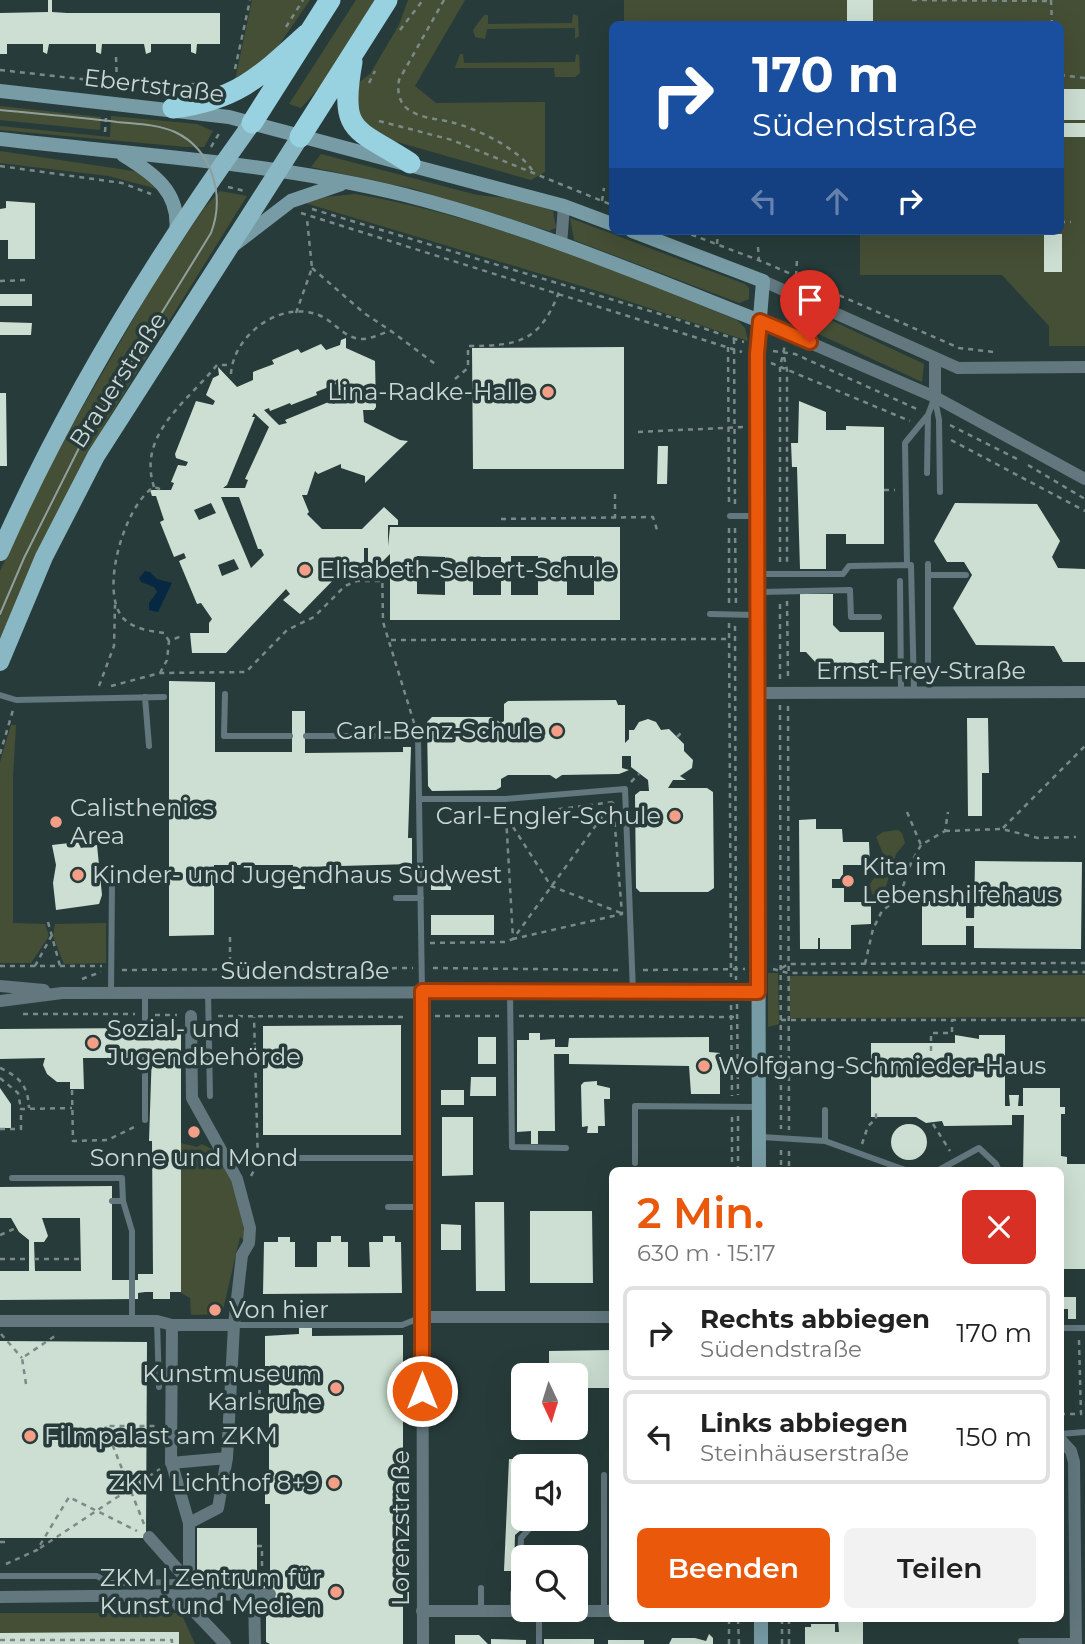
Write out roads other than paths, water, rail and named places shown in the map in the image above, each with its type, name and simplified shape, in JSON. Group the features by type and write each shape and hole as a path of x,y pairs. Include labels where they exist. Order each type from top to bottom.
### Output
{"highway":[{"path":"252,123 330,0"},
{"path":"300,137 387,0"},
{"path":"173,108 216,101 233,93 265,73 307,34"},
{"path":"354,53 347,102 351,123 372,141 410,163"}],"main road":[{"name":"Brauerstraße","path":"0,552 66,419 176,235 252,123"},
{"name":"Brauerstraße","path":"0,662 44,557 96,456 300,137"}],"street":[{"name":"Ebertstraße","path":"0,91 173,108 229,117 410,163 564,206 609,223"},
{"path":"0,139 281,170 347,182 469,213 561,244 787,332 935,397 1085,479"},
{"path":"119,153 164,184 177,215 176,235"},
{"path":"234,244 291,201 347,182"},
{"path":"561,244 564,206"},
{"path":"642,235 799,296 935,360 958,368 1085,367"},
{"path":"760,1167 757,352 763,281"},
{"path":"935,360 935,397"},
{"name":"Ernst-Frey-Straße","path":"758,693 1085,692"},
{"name":"Südendstraße","path":"0,986 62,993 758,992"},
{"name":"Lorenzstraße","path":"422,991 420,1207 423,1644"},
{"name":"Südendstraße","path":"0,1000 62,993"},
{"path":"189,1523 218,1508 228,1458 234,1325 242,1255 248,1243 250,1228 242,1193 229,1162 192,1098 191,1016"},
{"path":"422,1317 609,1317"},
{"path":"0,1321 157,1321 172,1325 234,1325"},
{"path":"172,1325 171,1462 189,1523 186,1597"},
{"path":"1064,1441 1071,1451 1074,1462 1076,1642"},
{"path":"171,1462 228,1458"},
{"path":"149,1537 217,1641"},
{"path":"0,1597 270,1594"},
{"path":"254,1595 255,1644"},
{"path":"422,1611 511,1611"},
{"path":"588,1611 608,1611"},
{"path":"761,1622 761,1644"}],"lane":[{"path":"927,473 928,415 935,397"},
{"path":"935,397 939,420 940,492"},
{"path":"906,565 905,443 928,415"},
{"path":"732,516 758,516"},
{"path":"914,692 928,564"},
{"path":"758,574 843,574 849,566 911,565 914,692"},
{"path":"928,575 966,575"},
{"path":"900,581 914,692"},
{"path":"758,592 850,590 851,617 880,617"},
{"path":"710,614 758,615"},
{"path":"225,694 224,736 290,736"},
{"path":"0,695 16,700 164,697"},
{"path":"145,697 149,746"},
{"path":"306,736 418,736 422,991"},
{"path":"420,799 505,799 625,789 633,992"},
{"path":"111,993 112,883"},
{"path":"396,898 421,898"},
{"path":"145,992 145,1032"},
{"path":"208,992 210,1096"},
{"path":"510,992 512,1147 566,1148"},
{"path":"145,1051 145,1120"},
{"path":"635,1163 635,1106 759,1107"},
{"path":"825,1110 825,1141"},
{"path":"759,1137 825,1141 898,1167"},
{"path":"944,1167 979,1148 997,1167"},
{"path":"295,1158 421,1158"},
{"path":"12,1178 122,1178 122,1201 132,1231 132,1321"},
{"path":"112,1201 122,1201"},
{"path":"388,1207 420,1207"},
{"path":"234,1325 402,1325 422,1317"},
{"path":"157,1321 159,1387"},
{"path":"1064,1329 1082,1331"},
{"path":"1064,1435 1085,1432"},
{"path":"604,1475 608,1611"},
{"path":"0,1576 97,1576 109,1583 186,1597"},
{"path":"481,1588 481,1611"},
{"path":"539,1622 539,1644"},
{"path":"1021,1641 1076,1642"}],"water":[{"path":"145,571 157,579 172,583 158,612 149,610 149,603 157,592 154,587 141,582 139,578"}],"tram line":[{"path":"0,110 146,125 175,132 199,150 207,162 216,190 217,204 211,233 82,442 24,558 0,614"}],"place":[{"name":"Lina-Radke-Halle","path":"548,392"},
{"name":"Elisabeth-Selbert-Schule","path":"305,570"},
{"name":"Carl-Benz-Schule","path":"557,731"},
{"name":"Carl-Engler-Schule","path":"675,816"},
{"name":"Calisthenics Area","path":"56,822"},
{"name":"Kinder- und Jugendhaus Südwest","path":"78,875"},
{"name":"Kita im Lebenshilfehaus","path":"848,881"},
{"name":"Sozial- und Jugendbehörde","path":"93,1043"},
{"name":"Wolfgang-Schmieder-Haus","path":"704,1066"},
{"name":"Sonne und Mond","path":"194,1132"},
{"name":"Von hier","path":"215,1310"},
{"name":"Kunstmuseum Karlsruhe","path":"336,1388"},
{"name":"Filmpalast am ZKM","path":"30,1436"},
{"name":"ZKM Lichthof 8+9","path":"334,1483"},
{"name":"ZKM | Zentrum für Kunst und Medien","path":"336,1592"}]}
